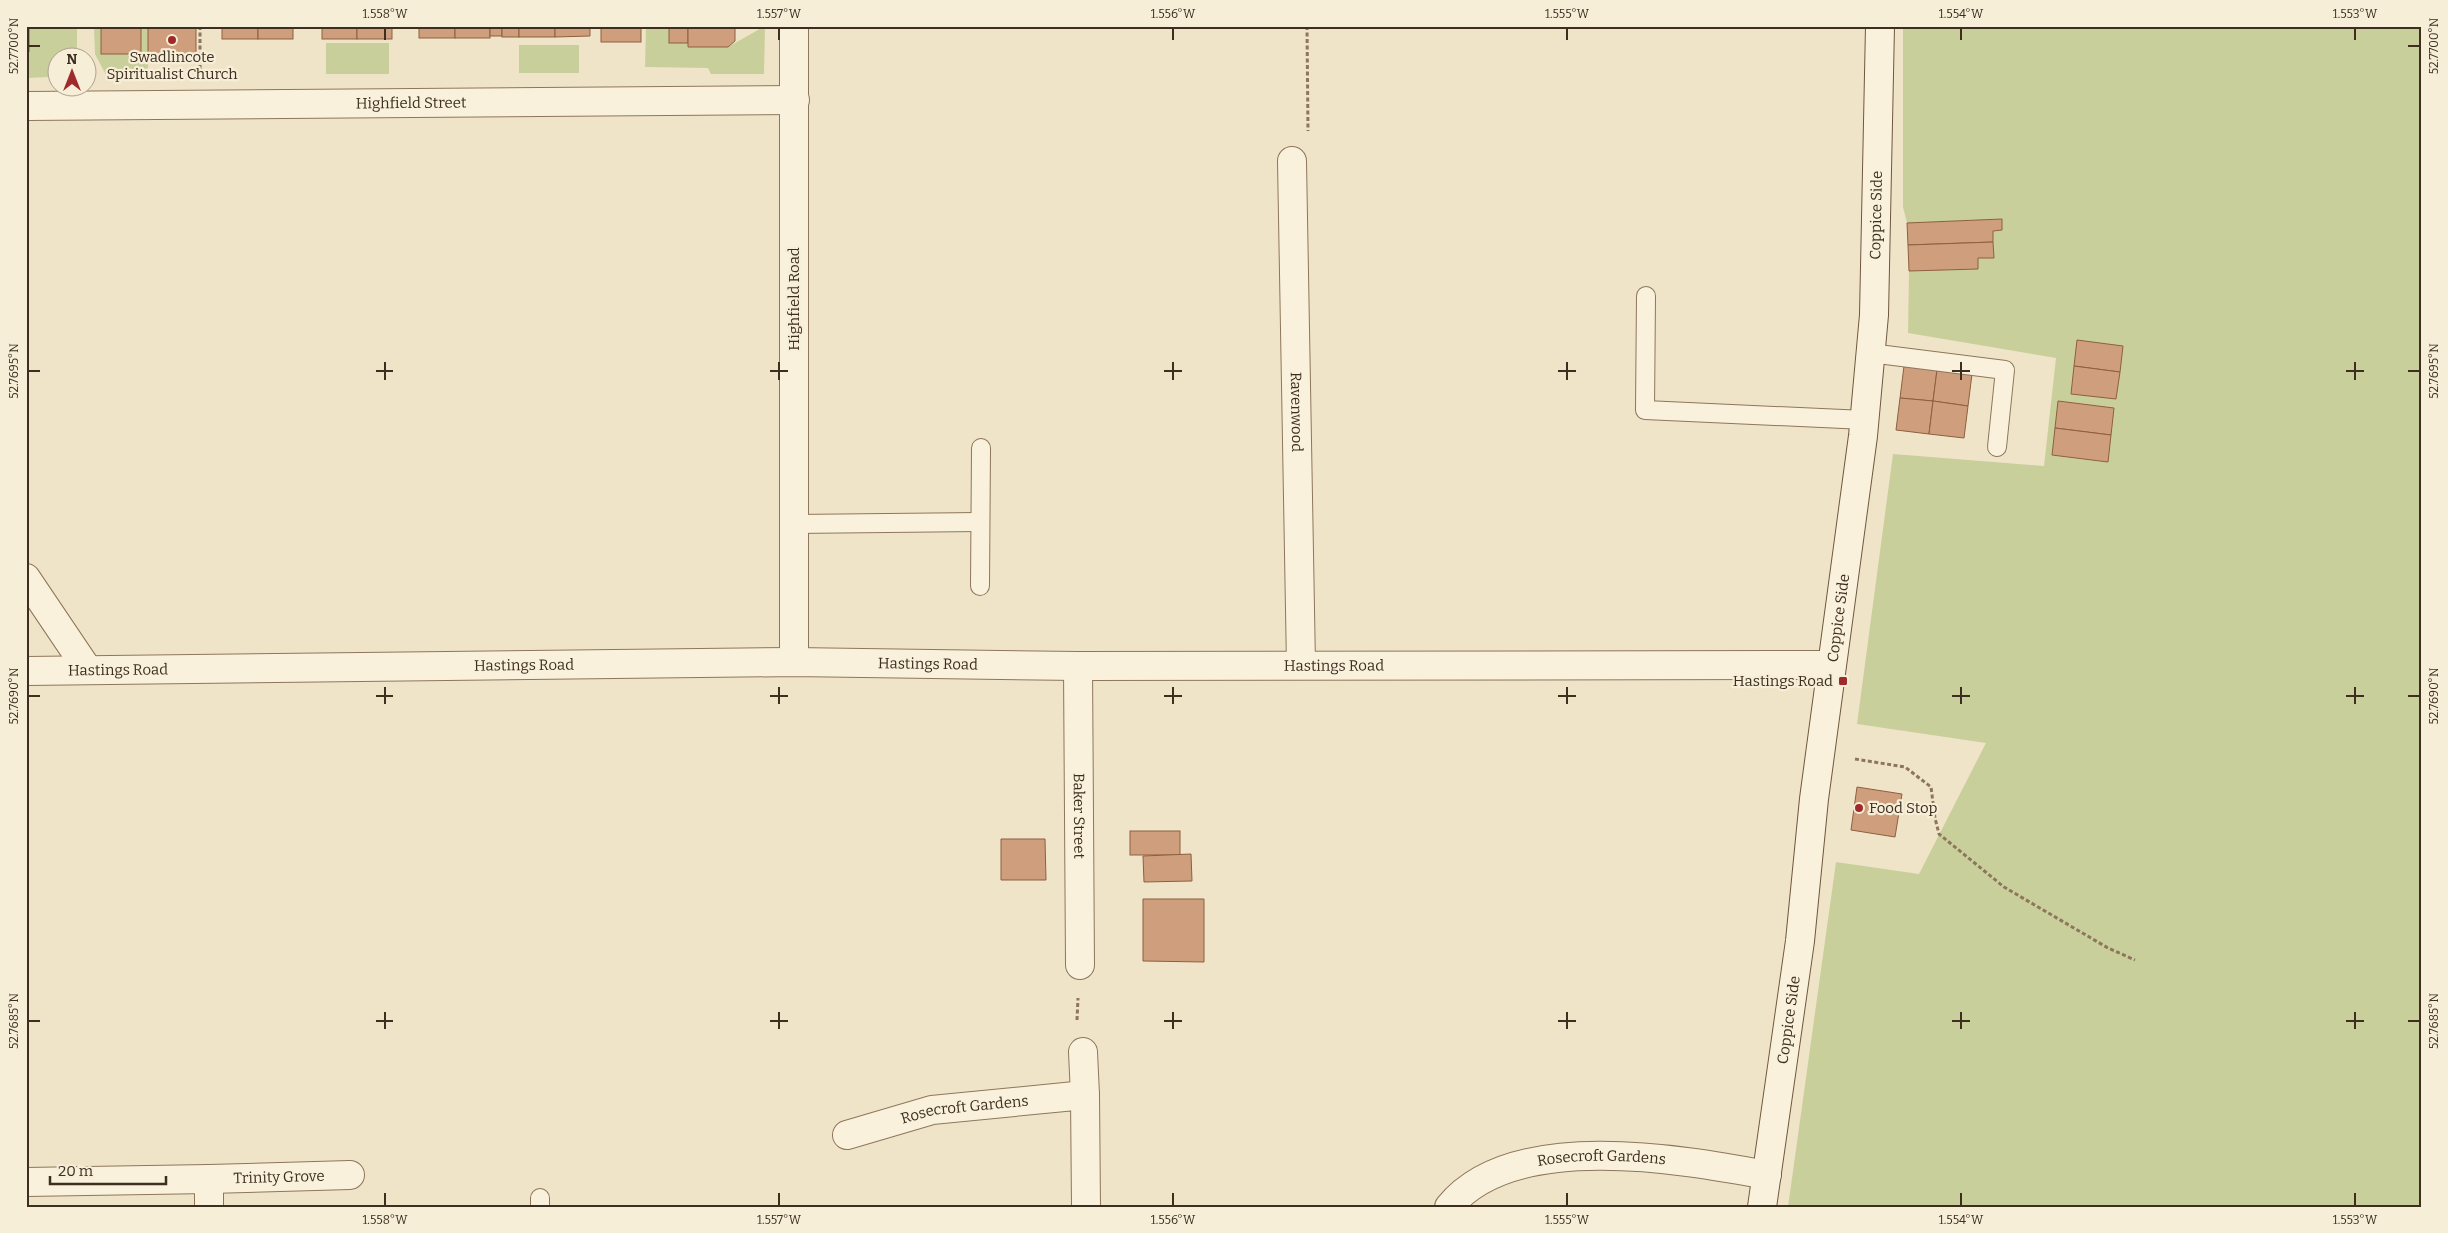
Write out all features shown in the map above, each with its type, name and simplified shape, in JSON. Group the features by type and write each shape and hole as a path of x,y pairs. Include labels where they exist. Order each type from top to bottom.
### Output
{"street":[{"name":"Highfield Road","path":"794,26 794,662"},
{"name":"Coppice Side","path":"1762,1207 1800,941 1820,754 1865,420 1870,353 1878,169 1880,26"},
{"name":"Highfield Street","path":"26,106 795,100"},
{"name":"Ravenwood","path":"1292,161 1301,664"},
{"path":"26,578 88,670"},
{"name":"Hastings Road","path":"26,671 794,662 1078,666 1832,664"},
{"name":"Baker Street","path":"1078,666 1080,965"},
{"path":"1084,1052 1086,1207"},
{"name":"Rosecroft Gardens","path":"847,1135 932,1110 1085,1095"},
{"name":"Rosecroft Gardens","path":"1449,1207 1468,1188 1501,1171 1543,1159 1634,1155 1711,1164 1767,1175"},
{"name":"Trinity Grove","path":"26,1182 350,1175"},
{"path":"209,1179 209,1207"}],"lane":[{"path":"1646,296 1645,410 1865,420"},
{"path":"1870,353 2005,370 1997,447"},
{"path":"980,586 981,448"},
{"path":"794,524 980,522"}],"path":[{"path":"200,26 200,75"},
{"path":"1292,161 1308,142 1307,26"},
{"path":"1820,754 1905,767 1931,787 1939,834 2004,887 2108,948 2135,960"},
{"path":"1080,965 1077,1020 1084,1052"}],"green space":[{"path":"29,26 77,26 77,48 48,48 48,77 26,78"},
{"path":"94,26 101,26 101,54 141,26 148,26 148,77 113,77 113,75 106,75 98,60 98,48 95,48"},
{"path":"646,26 669,26 669,43 688,43 688,47 728,47 765,26 764,74 711,74 708,68 645,67"},
{"path":"1903,26 2422,26 2422,1207 1788,1207 1836,862 1919,874 1986,743 1857,724 1893,454 2044,466 2056,358 1908,333 1909,271 1978,269 1978,258 1994,258 1993,231 2002,230 2002,219 1907,223 1903,207"},
{"path":"326,43 389,43 389,74 326,74"},
{"path":"519,45 579,45 579,73 519,73"}],"building":[{"path":"26,26 29,26 29,52 26,53"},
{"path":"101,26 141,26 141,54 101,54"},
{"name":"Swadlincote Spiritualist Church","path":"148,26 196,26 196,54 148,54"},
{"path":"222,26 258,26 258,39 222,39"},
{"path":"258,26 293,26 293,39 258,39"},
{"path":"322,26 357,26 357,39 322,39"},
{"path":"357,26 392,26 392,39 357,39"},
{"path":"419,26 455,26 455,38 419,38"},
{"path":"455,26 490,26 490,38 455,38"},
{"path":"490,26 502,26 502,36 490,36"},
{"path":"502,26 519,26 519,37 502,37"},
{"path":"519,26 555,26 555,37 519,37"},
{"path":"555,26 590,26 590,36 555,37"},
{"path":"601,26 641,26 641,42 601,42"},
{"path":"669,26 688,26 688,43 669,43"},
{"path":"688,26 735,26 735,41 728,47 688,47"},
{"path":"2002,219 2002,230 1993,231 1993,242 1908,245 1907,223"},
{"path":"1993,242 1994,258 1978,258 1978,269 1909,271 1908,245"},
{"path":"2077,340 2123,346 2120,372 2074,366"},
{"path":"1904,366 1937,370 1933,401 1900,398"},
{"path":"2074,366 2120,372 2116,399 2071,394"},
{"path":"1937,370 1972,374 1968,406 1933,401"},
{"path":"1900,398 1933,401 1929,434 1896,430"},
{"path":"1933,401 1968,406 1964,438 1929,434"},
{"path":"2058,401 2114,408 2111,435 2055,428"},
{"path":"2055,428 2111,435 2108,462 2052,455"},
{"path":"1857,787 1902,794 1895,837 1851,830"},
{"path":"1130,831 1180,831 1180,855 1130,855"},
{"path":"1001,839 1045,839 1046,880 1001,880"},
{"path":"1191,854 1192,881 1144,882 1143,856"},
{"path":"1143,899 1204,899 1204,962 1143,961"}],"place":[{"name":"Swadlincote Spiritualist Church","path":"172,40"},
{"name":"Hastings Road","path":"1843,681"},
{"name":"Food Stop","path":"1859,808"}]}
